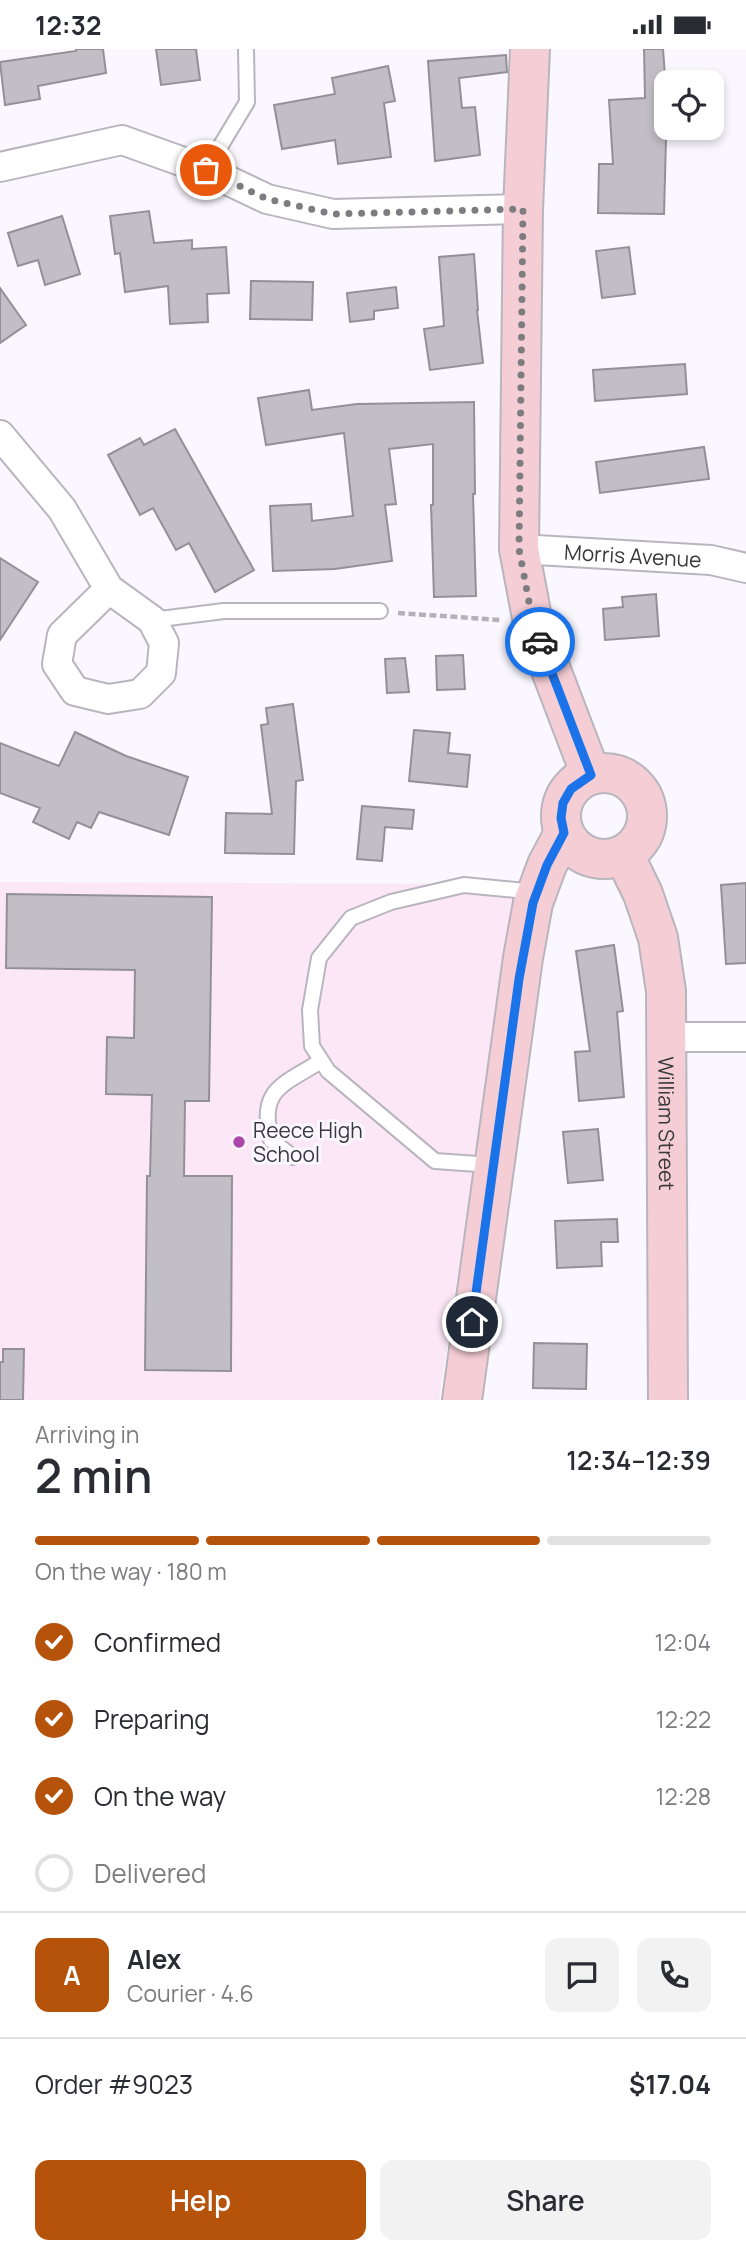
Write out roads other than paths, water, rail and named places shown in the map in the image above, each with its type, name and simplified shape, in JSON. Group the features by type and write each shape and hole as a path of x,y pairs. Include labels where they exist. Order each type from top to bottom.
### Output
{"main road":[{"path":"530,49 523,209 519,549 533,623 591,775"},
{"path":"606,773 621,776 641,792 647,807 648,822 636,846 624,855 605,860 584,855 572,846 564,833 561,818 563,803 571,789 591,775 606,773"},
{"path":"462,1400 519,979 537,893 547,865 564,833"},
{"name":"William Street","path":"624,855 643,894 658,938 666,991 668,1400"}],"street":[{"path":"0,167 122,140 206,170 267,199 333,214 523,209"},
{"path":"0,435 62,509 109,589 152,620 164,643 161,673 140,694 108,699 75,691 57,664 62,635 109,589"},
{"name":"Morris Avenue","path":"519,549 711,560 746,568"},
{"path":"667,1037 746,1037"}],"lane":[{"path":"206,170 247,102 246,49"},
{"path":"152,620 224,611 380,611"},
{"path":"494,1165 435,1161 328,1071 312,1046 310,1010 319,958 351,918 391,902 464,884 537,893"},
{"path":"293,1157 271,1140 266,1113 279,1088 321,1061"}],"place":[{"name":"Reece High School","path":"239,1142"}]}
